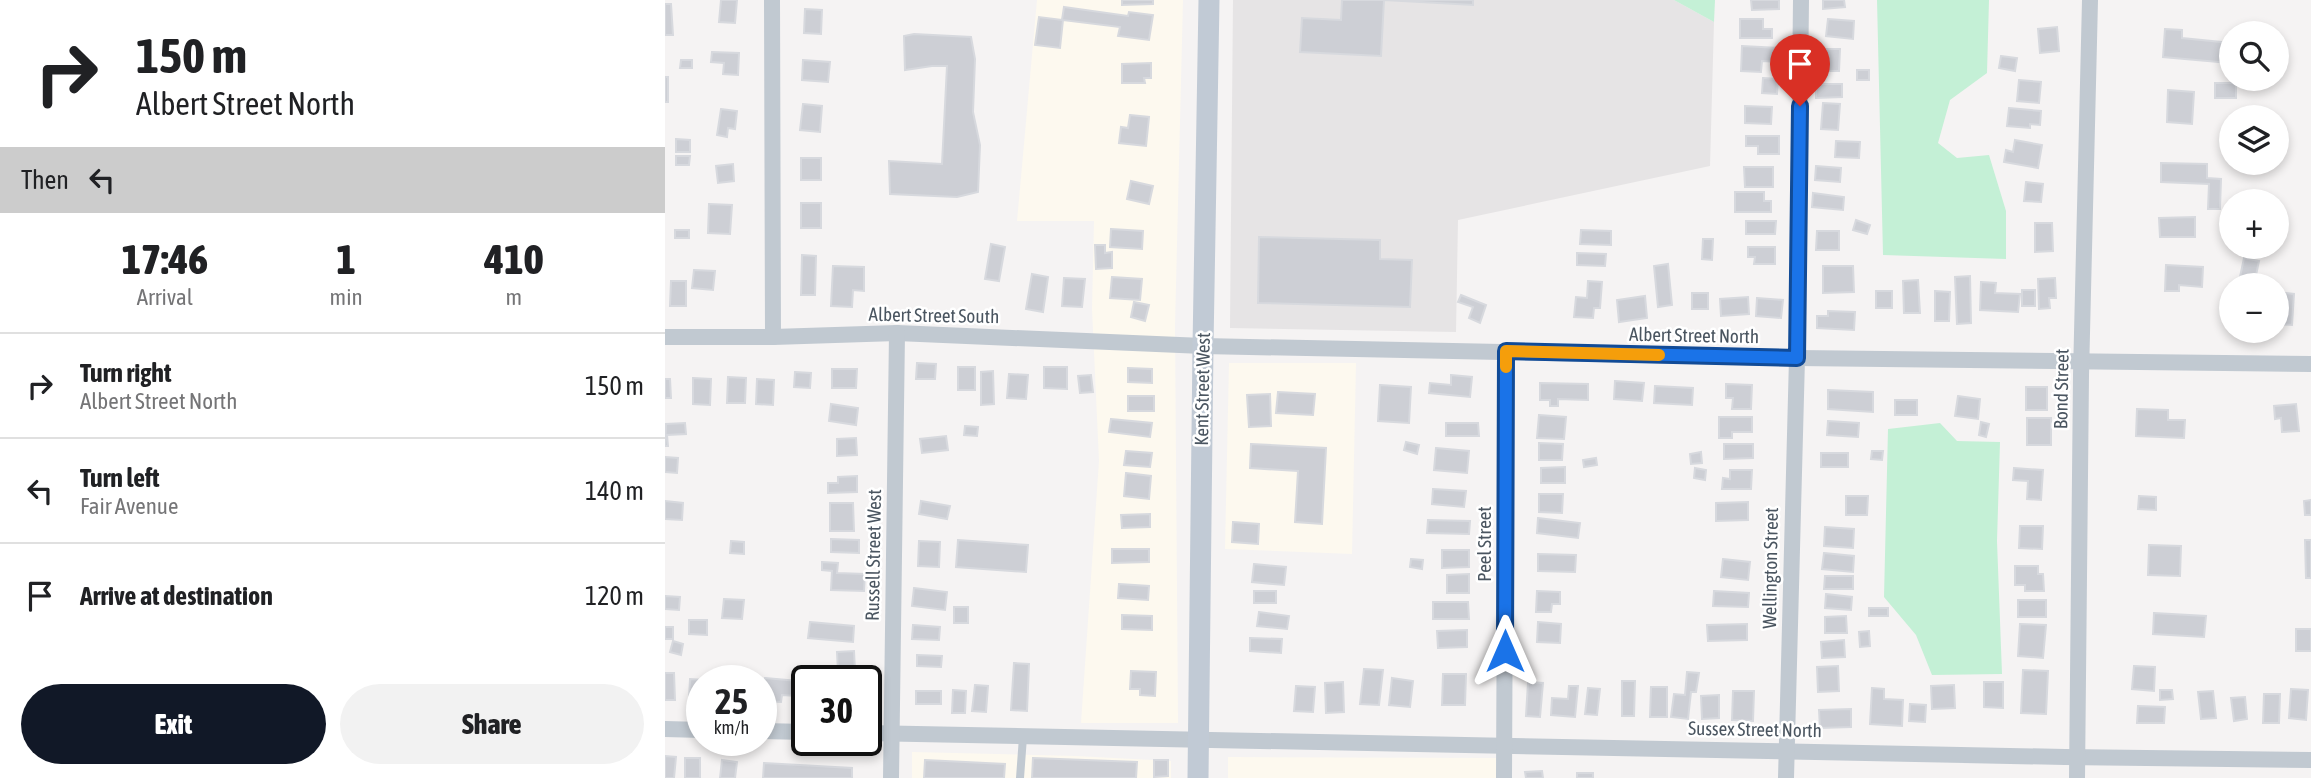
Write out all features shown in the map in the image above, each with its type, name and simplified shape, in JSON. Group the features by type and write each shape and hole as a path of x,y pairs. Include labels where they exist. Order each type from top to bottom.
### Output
{"main road":[{"name":"Kent Street West","path":"1198,778 1209,0"}],"street":[{"path":"772,0 773,337"},
{"name":"Wellington Street","path":"1786,778 1797,358 1801,0"},
{"name":"Bond Street","path":"2077,778 2090,0"},
{"name":"Albert Street South","path":"665,337 897,333 1203,346"},
{"name":"Russell Street West","path":"891,778 897,333"},
{"name":"Albert Street North","path":"1203,346 1797,358 2311,364"},
{"name":"Peel Street","path":"1504,778 1506,351"},
{"path":"665,729 686,730"},
{"name":"Sussex Street North","path":"882,734 2077,758 2311,760"}],"lane":[{"path":"1020,778 1023,737"}],"shaded area":[{"path":"1037,0 1183,0 1175,326 1178,723 1081,723 1099,461 1092,309 1094,221 1017,221"},
{"path":"1233,0 1674,0 1714,22 1710,166 1458,220 1456,332 1230,328"},
{"path":"1229,363 1356,363 1352,554 1225,549"},
{"path":"912,752 1171,761 1171,778 912,778"},
{"path":"1228,757 1496,758 1496,778 1228,778"}],"green space":[{"path":"1674,0 1715,0 1714,22"},
{"path":"1877,0 1989,0 1987,73 1950,100 1938,143 1957,158 1989,155 2006,211 2006,259 1883,255"},
{"path":"1940,423 1957,441 2000,442 1997,541 2002,674 1932,675 1916,635 1884,597 1888,429"}],"building":[{"path":"721,0 737,0 735,23 719,22"},
{"path":"1122,0 1153,0 1153,4 1122,5"},
{"path":"1342,0 1384,0 1381,56 1300,52 1302,18 1341,20"},
{"path":"1384,0 1473,0 1473,5"},
{"path":"1751,0 1779,0 1779,9 1752,10"},
{"path":"1823,0 1844,0 1845,7 1823,9"},
{"path":"665,4 671,4 673,35 665,35"},
{"path":"1064,7 1128,16 1129,12 1153,15 1149,40 1118,36 1120,27 1063,20 1060,48 1035,45 1039,17 1062,20"},
{"path":"805,9 822,10 821,34 804,33"},
{"path":"1740,19 1763,19 1763,29 1772,29 1772,38 1740,38"},
{"path":"1828,19 1854,21 1853,39 1826,36"},
{"path":"2057,27 2059,51 2040,53 2038,29"},
{"path":"2165,29 2182,30 2182,38 2219,42 2219,62 2163,57"},
{"path":"914,34 971,37 975,59 973,112 980,145 978,192 957,197 890,194 889,161 942,164 947,66 905,70 904,36"},
{"path":"1742,46 1780,48 1779,62 1762,61 1761,72 1741,71"},
{"path":"1821,49 1840,49 1839,71 1820,71"},
{"path":"712,52 739,53 738,75 723,74 724,63 711,62"},
{"path":"2001,56 2017,58 2015,71 1999,68"},
{"path":"681,60 692,60 692,68 680,68"},
{"path":"803,60 830,62 828,82 802,80"},
{"path":"1151,63 1151,78 1144,78 1145,83 1122,83 1122,64"},
{"path":"1857,70 1869,70 1869,80 1857,80"},
{"path":"665,77 668,77 668,102 665,102"},
{"path":"1763,78 1778,79 1777,94 1762,93"},
{"path":"2019,80 2041,82 2039,103 2017,101"},
{"path":"2215,83 2219,83 2219,91 2236,91 2236,98 2215,98"},
{"path":"1816,84 1842,84 1842,97 1816,98"},
{"path":"2168,90 2194,92 2192,124 2167,122"},
{"path":"1823,103 1840,104 1838,130 1821,129"},
{"path":"803,104 822,106 820,132 800,130"},
{"path":"1745,106 1772,107 1771,124 1745,123"},
{"path":"2009,108 2041,111 2040,125 2030,124 2030,128 2007,126"},
{"path":"721,109 737,111 735,129 728,128 727,137 717,135"},
{"path":"1130,115 1149,117 1146,146 1119,143 1121,127 1128,128"},
{"path":"1746,136 1779,136 1779,154 1758,154 1758,146 1746,146"},
{"path":"676,139 690,140 690,152 676,152"},
{"path":"2015,140 2042,145 2038,168 2004,162 2006,150 2013,152"},
{"path":"1836,141 1860,142 1859,158 1835,157"},
{"path":"676,156 690,156 689,165 676,165"},
{"path":"801,158 821,158 821,180 801,180"},
{"path":"2161,163 2207,164 2207,178 2221,179 2219,209 2208,209 2209,184 2161,182"},
{"path":"733,164 734,181 718,183 716,166"},
{"path":"1816,166 1841,168 1840,182 1815,180"},
{"path":"1744,167 1773,167 1773,187 1745,187"},
{"path":"1131,181 1153,186 1149,204 1127,199"},
{"path":"2026,182 2043,184 2041,202 2024,201"},
{"path":"1735,192 1764,192 1764,201 1771,201 1771,212 1735,212"},
{"path":"1813,193 1844,197 1843,210 1812,207"},
{"path":"801,203 821,203 821,228 801,228"},
{"path":"709,204 732,205 730,234 708,233"},
{"path":"2195,217 2195,237 2160,237 2159,218"},
{"path":"1856,220 1870,225 1867,234 1853,230"},
{"path":"1746,221 1776,221 1775,234 1746,234"},
{"path":"2035,223 2052,223 2053,251 2035,252"},
{"path":"1111,229 1143,231 1142,249 1110,247"},
{"path":"675,230 689,230 689,238 675,238"},
{"path":"1581,230 1611,231 1611,245 1580,244"},
{"path":"1817,231 1839,231 1839,250 1816,250"},
{"path":"1259,237 1380,240 1380,259 1412,260 1410,307 1258,303"},
{"path":"1703,239 1713,239 1712,260 1702,259"},
{"path":"991,244 1005,247 999,281 985,279"},
{"path":"1095,245 1105,245 1105,253 1112,252 1112,268 1096,269"},
{"path":"1748,247 1775,247 1775,264 1754,264 1755,257 1748,257"},
{"path":"1577,253 1606,254 1605,266 1577,265"},
{"path":"802,255 816,256 815,295 801,295"},
{"path":"2244,259 2259,261 2256,273 2241,273"},
{"path":"1668,264 1672,305 1658,307 1654,266"},
{"path":"2166,265 2203,267 2202,287 2179,285 2179,291 2165,291"},
{"path":"833,266 864,267 864,291 853,290 852,307 831,306"},
{"path":"1823,266 1853,266 1854,292 1823,293"},
{"path":"694,270 715,271 713,290 692,288"},
{"path":"1032,274 1048,277 1043,312 1026,309"},
{"path":"1970,276 1971,323 1957,324 1955,277"},
{"path":"1112,277 1142,279 1140,300 1110,298"},
{"path":"1064,278 1085,279 1082,307 1062,306"},
{"path":"2055,278 2056,298 2049,298 2050,308 2039,309 2038,279"},
{"path":"1918,280 1920,313 1904,313 1903,281"},
{"path":"671,281 686,281 686,306 670,306"},
{"path":"1588,281 1602,282 1600,308 1594,308 1593,318 1574,317 1576,297 1587,298"},
{"path":"1981,282 1996,283 1995,293 2020,294 2018,312 1980,310"},
{"path":"2022,290 2035,290 2035,306 2022,306"},
{"path":"1876,291 1892,291 1892,308 1876,308"},
{"path":"1935,291 1950,292 1949,321 1935,321"},
{"path":"1692,293 1708,293 1708,309 1692,309"},
{"path":"2289,293 2294,294 2292,325 2289,325"},
{"path":"1461,295 1486,305 1480,323 1469,318 1473,307 1458,302"},
{"path":"1645,296 1647,318 1619,322 1617,300"},
{"path":"1748,297 1749,314 1721,316 1720,299"},
{"path":"1757,298 1783,300 1781,318 1756,316"},
{"path":"1134,302 1149,305 1145,321 1131,317"},
{"path":"1828,311 1855,312 1854,330 1817,328 1817,316 1828,316"},
{"path":"917,363 936,364 935,379 916,379"},
{"path":"958,367 975,367 975,390 958,390"},
{"path":"1044,367 1067,367 1067,389 1044,388"},
{"path":"1128,368 1152,369 1152,383 1128,382"},
{"path":"832,369 857,369 856,388 832,388"},
{"path":"993,371 994,404 981,405 981,372"},
{"path":"795,372 811,373 810,388 794,387"},
{"path":"1009,374 1028,375 1026,399 1007,398"},
{"path":"1091,375 1093,392 1080,393 1078,376"},
{"path":"1451,375 1472,377 1470,397 1429,393 1430,383 1451,385"},
{"path":"728,377 746,378 745,403 727,403"},
{"path":"693,378 711,379 710,405 693,404"},
{"path":"665,379 670,379 671,398 665,398"},
{"path":"757,379 774,380 773,405 756,404"},
{"path":"1615,381 1644,383 1642,401 1614,399"},
{"path":"1540,383 1588,384 1588,400 1558,399 1558,406 1550,406 1550,400 1540,400"},
{"path":"1726,384 1752,385 1751,409 1732,409 1733,398 1726,398"},
{"path":"1380,385 1411,387 1409,423 1378,421"},
{"path":"1655,386 1693,388 1692,405 1654,403"},
{"path":"2026,387 2047,387 2047,410 2026,410"},
{"path":"1828,390 1873,392 1873,412 1828,409"},
{"path":"1278,392 1315,394 1313,415 1276,413"},
{"path":"1270,394 1271,426 1249,427 1247,395"},
{"path":"1128,396 1154,396 1154,411 1128,411"},
{"path":"1958,396 1980,399 1978,419 1955,416"},
{"path":"1895,400 1917,400 1917,415 1895,415"},
{"path":"831,404 858,408 856,425 829,421"},
{"path":"2296,404 2299,431 2282,432 2281,418 2275,419 2274,406"},
{"path":"2137,409 2168,410 2168,420 2185,420 2184,438 2136,436"},
{"path":"1539,415 1566,417 1564,439 1537,438"},
{"path":"1719,417 1752,417 1752,432 1732,432 1732,438 1719,438"},
{"path":"2027,418 2051,418 2051,445 2027,445"},
{"path":"1111,419 1152,423 1150,437 1109,432"},
{"path":"1828,421 1859,423 1858,437 1827,435"},
{"path":"1981,422 1989,424 1986,437 1979,435"},
{"path":"685,423 686,434 667,435 668,446 665,446 666,424"},
{"path":"1446,423 1478,423 1479,436 1446,436"},
{"path":"965,426 978,427 977,436 964,435"},
{"path":"946,436 948,450 922,453 920,439"},
{"path":"856,438 857,455 837,456 837,439"},
{"path":"1406,442 1419,445 1417,454 1404,450"},
{"path":"1539,443 1563,444 1562,460 1539,460"},
{"path":"1251,444 1326,448 1322,524 1295,522 1298,471 1250,468"},
{"path":"1724,444 1753,444 1753,458 1724,459"},
{"path":"1436,448 1469,451 1467,473 1434,470"},
{"path":"1126,451 1152,453 1150,467 1124,465"},
{"path":"1872,451 1883,451 1882,460 1871,459"},
{"path":"1701,452 1702,463 1691,464 1690,454"},
{"path":"1821,453 1848,453 1848,467 1821,467"},
{"path":"665,457 678,458 677,473 665,472"},
{"path":"1596,458 1597,465 1584,467 1583,460"},
{"path":"1565,467 1565,483 1541,483 1541,468"},
{"path":"1695,468 1706,470 1705,480 1694,478"},
{"path":"2014,468 2043,470 2041,500 2027,499 2028,481 2013,480"},
{"path":"1730,470 1752,470 1751,489 1722,489 1723,478 1730,479"},
{"path":"1126,473 1151,476 1149,499 1124,496"},
{"path":"857,476 857,492 828,493 828,483 838,483 838,477"},
{"path":"1433,489 1466,491 1464,507 1432,504"},
{"path":"1539,494 1563,494 1562,513 1539,512"},
{"path":"1846,496 1868,496 1867,515 1846,515"},
{"path":"2139,496 2156,497 2156,510 2138,509"},
{"path":"2311,500 2311,515 2305,515 2304,501"},
{"path":"665,501 683,503 682,520 665,519"},
{"path":"921,501 950,506 947,519 919,514"},
{"path":"1748,502 1748,520 1716,521 1716,503"},
{"path":"830,503 853,503 854,531 830,531"},
{"path":"1150,514 1150,527 1122,528 1121,515"},
{"path":"1538,518 1580,523 1578,538 1537,533"},
{"path":"1428,520 1470,521 1469,534 1427,533"},
{"path":"1233,522 1259,524 1258,544 1232,542"},
{"path":"2020,526 2043,526 2042,549 2019,548"},
{"path":"1825,527 1854,529 1853,548 1824,546"},
{"path":"831,539 859,540 859,553 831,552"},
{"path":"958,540 1028,545 1026,572 956,567"},
{"path":"2305,540 2311,540 2311,578 2306,578"},
{"path":"731,541 744,542 744,554 730,553"},
{"path":"919,541 940,542 939,567 918,566"},
{"path":"2149,545 2181,546 2180,576 2148,575"},
{"path":"1112,549 1149,549 1149,562 1112,563"},
{"path":"1442,550 1469,550 1469,567 1442,568"},
{"path":"1824,553 1854,556 1853,572 1822,569"},
{"path":"1538,554 1576,555 1575,572 1538,571"},
{"path":"1411,559 1423,560 1422,569 1410,567"},
{"path":"1723,559 1750,562 1748,580 1721,577"},
{"path":"822,562 838,563 837,573 865,574 864,591 831,590 832,571 822,570"},
{"path":"1254,564 1286,567 1284,585 1252,582"},
{"path":"2015,566 2038,566 2038,574 2043,574 2044,591 2025,591 2025,585 2015,585"},
{"path":"1469,574 1469,593 1447,593 1447,575"},
{"path":"1825,576 1853,576 1853,589 1824,589"},
{"path":"1119,584 1149,586 1148,600 1118,598"},
{"path":"914,588 947,592 945,610 912,606"},
{"path":"1254,591 1276,591 1276,603 1254,603"},
{"path":"1537,591 1560,592 1560,604 1552,604 1551,612 1536,612"},
{"path":"1714,591 1749,593 1748,607 1713,606"},
{"path":"1826,594 1852,597 1851,610 1825,608"},
{"path":"665,596 680,597 679,610 665,609"},
{"path":"724,599 744,600 742,619 722,618"},
{"path":"2018,600 2046,600 2046,617 2018,617"},
{"path":"1433,602 1468,602 1469,619 1433,619"},
{"path":"954,607 968,607 968,623 954,623"},
{"path":"1869,608 1888,608 1888,616 1869,616"},
{"path":"1259,612 1289,616 1287,629 1257,626"},
{"path":"2154,613 2206,616 2204,637 2153,634"},
{"path":"1122,615 1152,616 1152,630 1122,629"},
{"path":"1846,616 1847,633 1825,633 1825,617"},
{"path":"689,620 707,620 707,635 689,634"},
{"path":"810,622 854,626 853,642 808,638"},
{"path":"1538,622 1561,624 1560,643 1537,642"},
{"path":"1747,624 1747,640 1708,641 1707,625"},
{"path":"2020,624 2046,625 2043,658 2018,656"},
{"path":"913,625 940,627 939,640 912,639"},
{"path":"665,627 673,627 673,639 665,639"},
{"path":"2296,629 2311,629 2311,651 2296,651"},
{"path":"1467,630 1467,647 1438,648 1437,631"},
{"path":"1869,631 1870,646 1860,647 1859,632"},
{"path":"1250,638 1282,639 1281,653 1250,651"},
{"path":"1844,640 1845,657 1822,658 1821,642"},
{"path":"673,641 683,644 681,655 670,652"},
{"path":"854,651 855,665 838,665 837,652"},
{"path":"917,655 942,656 941,667 917,666"},
{"path":"1014,663 1029,664 1027,711 1011,710"},
{"path":"1838,666 1839,691 1818,692 1817,667"},
{"path":"2134,666 2155,667 2154,691 2132,689"},
{"path":"1364,669 1383,670 1379,705 1360,704"},
{"path":"2023,670 2048,671 2046,714 2021,713"},
{"path":"1131,671 1156,672 1155,696 1140,695 1140,689 1130,689"},
{"path":"1687,672 1699,673 1696,692 1691,692 1688,719 1671,717 1674,694 1685,695"},
{"path":"665,673 674,673 675,700 665,700"},
{"path":"1443,674 1466,674 1465,705 1442,705"},
{"path":"1392,678 1413,681 1410,707 1389,705"},
{"path":"777,679 791,680 791,696 782,695 781,702 777,702"},
{"path":"1622,681 1635,681 1634,716 1622,716"},
{"path":"1343,682 1344,712 1326,713 1325,683"},
{"path":"1528,682 1543,683 1540,717 1526,716"},
{"path":"1984,682 2003,682 2003,708 1984,707"},
{"path":"975,685 988,686 986,712 972,711"},
{"path":"1954,685 1955,708 1932,709 1931,686"},
{"path":"1296,686 1315,687 1313,712 1294,711"},
{"path":"1569,686 1578,686 1575,717 1551,715 1552,698 1568,699"},
{"path":"1651,687 1667,687 1667,717 1650,717"},
{"path":"1588,688 1600,689 1597,715 1585,714"},
{"path":"1872,688 1884,689 1884,699 1903,700 1902,726 1870,724"},
{"path":"2291,689 2308,690 2306,720 2289,718"},
{"path":"953,690 966,691 965,713 952,713"},
{"path":"2160,690 2172,690 2173,699 2160,700"},
{"path":"916,691 941,691 941,704 916,704"},
{"path":"1733,691 1754,691 1753,721 1732,720"},
{"path":"2213,691 2216,718 2201,719 2198,692"},
{"path":"2264,694 2280,694 2279,723 2263,723"},
{"path":"1719,695 1719,718 1702,719 1701,696"},
{"path":"2245,697 2247,719 2234,721 2231,698"},
{"path":"1910,704 1926,705 1925,722 1909,721"},
{"path":"2138,706 2165,707 2164,723 2137,723"},
{"path":"1851,709 1851,727 1820,728 1819,710"},
{"path":"665,756 676,757 674,778 665,778"},
{"path":"685,758 700,758 700,778 685,778"},
{"path":"1033,758 1137,762 1136,778 1032,778"},
{"path":"722,760 737,762 735,778 720,778"},
{"path":"925,760 1005,764 1004,778 924,778"},
{"path":"1154,760 1168,760 1168,776 1154,777"},
{"path":"764,763 852,768 852,778 763,778"},
{"path":"1542,771 1543,778 1526,778 1525,772"},
{"path":"1577,773 1593,773 1593,778 1577,778"}],"slow traffic":[{"path":"1506,367 1506,351 1659,355"}],"route":[{"path":"1505,651 1506,351 1797,358 1800,106"}]}
